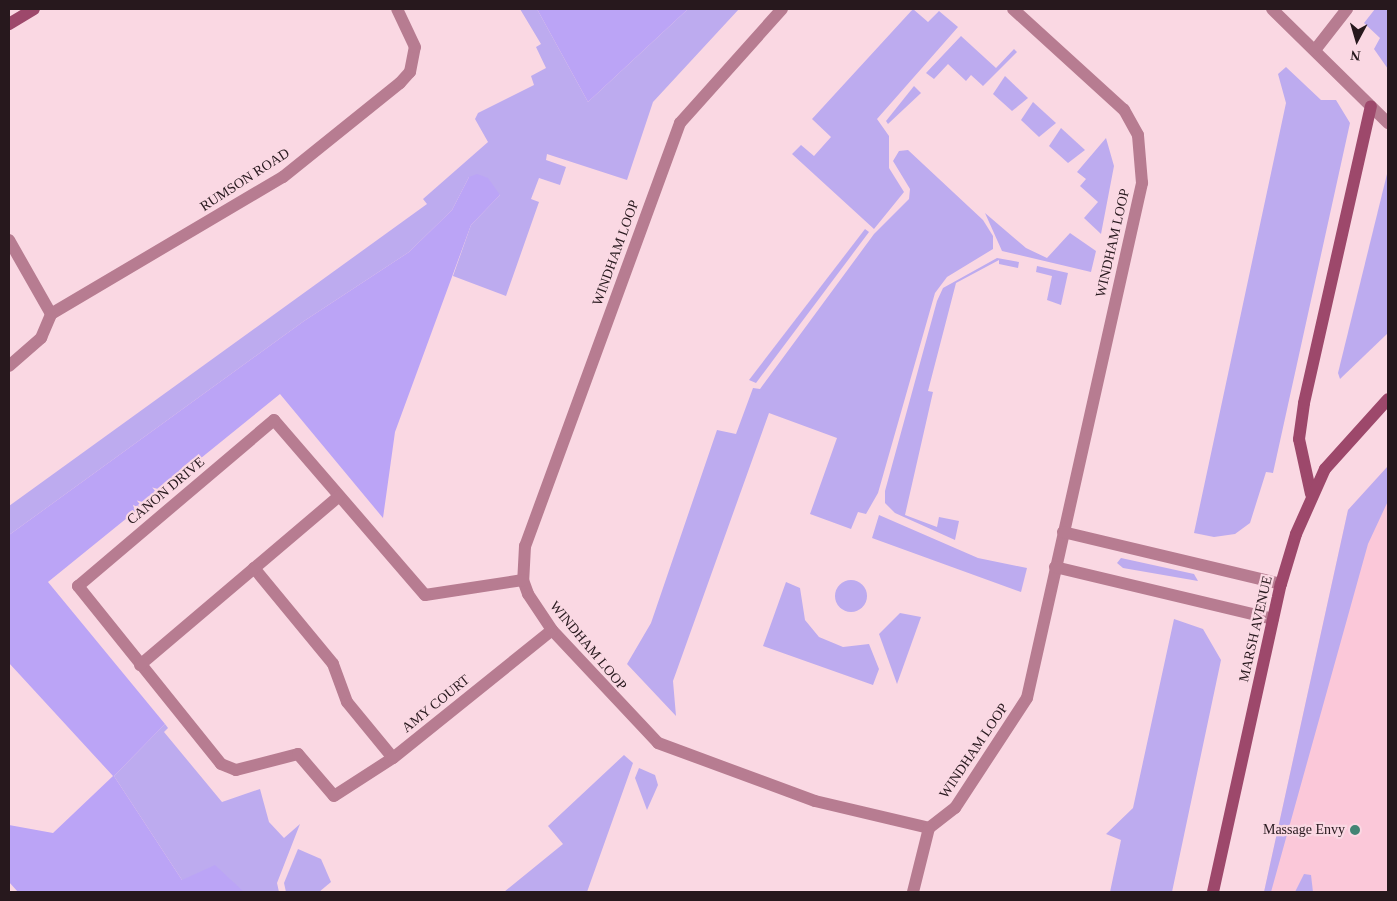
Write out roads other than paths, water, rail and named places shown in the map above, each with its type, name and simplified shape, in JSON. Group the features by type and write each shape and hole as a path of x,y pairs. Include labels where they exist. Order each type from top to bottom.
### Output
{"street":[{"path":"9,24 34,9"},
{"name":"RUMSON ROAD","path":"51,314 283,177 400,83 415,60 415,47 398,9"},
{"name":"WINDHAM LOOP","path":"782,9 680,123 525,546 523,580 528,594 552,630 658,743 816,801 929,828 955,808 1020,713 1142,183 1138,134 1124,110 1013,9"},
{"path":"1272,9 1388,123"},
{"path":"1315,50 1347,9"},
{"path":"1311,494 1299,439 1304,403 1371,106"},
{"path":"9,240 51,314 41,338 9,366"},
{"name":"MARSH AVENUE","path":"1213,892 1281,584 1311,494 1326,469 1388,400"},
{"name":"CANON DRIVE","path":"334,796 298,754 236,770 221,764 81,592 81,581 274,420 426,595 523,580"},
{"path":"140,665 339,496"},
{"path":"1063,532 1281,584"},
{"path":"1055,567 1273,618"},
{"path":"254,568 333,664 347,702 393,758"},
{"name":"AMY COURT","path":"334,796 393,758 552,630"},
{"path":"912,892 929,828"}],"place":[{"name":"Massage Envy","path":"1355,830"}]}
